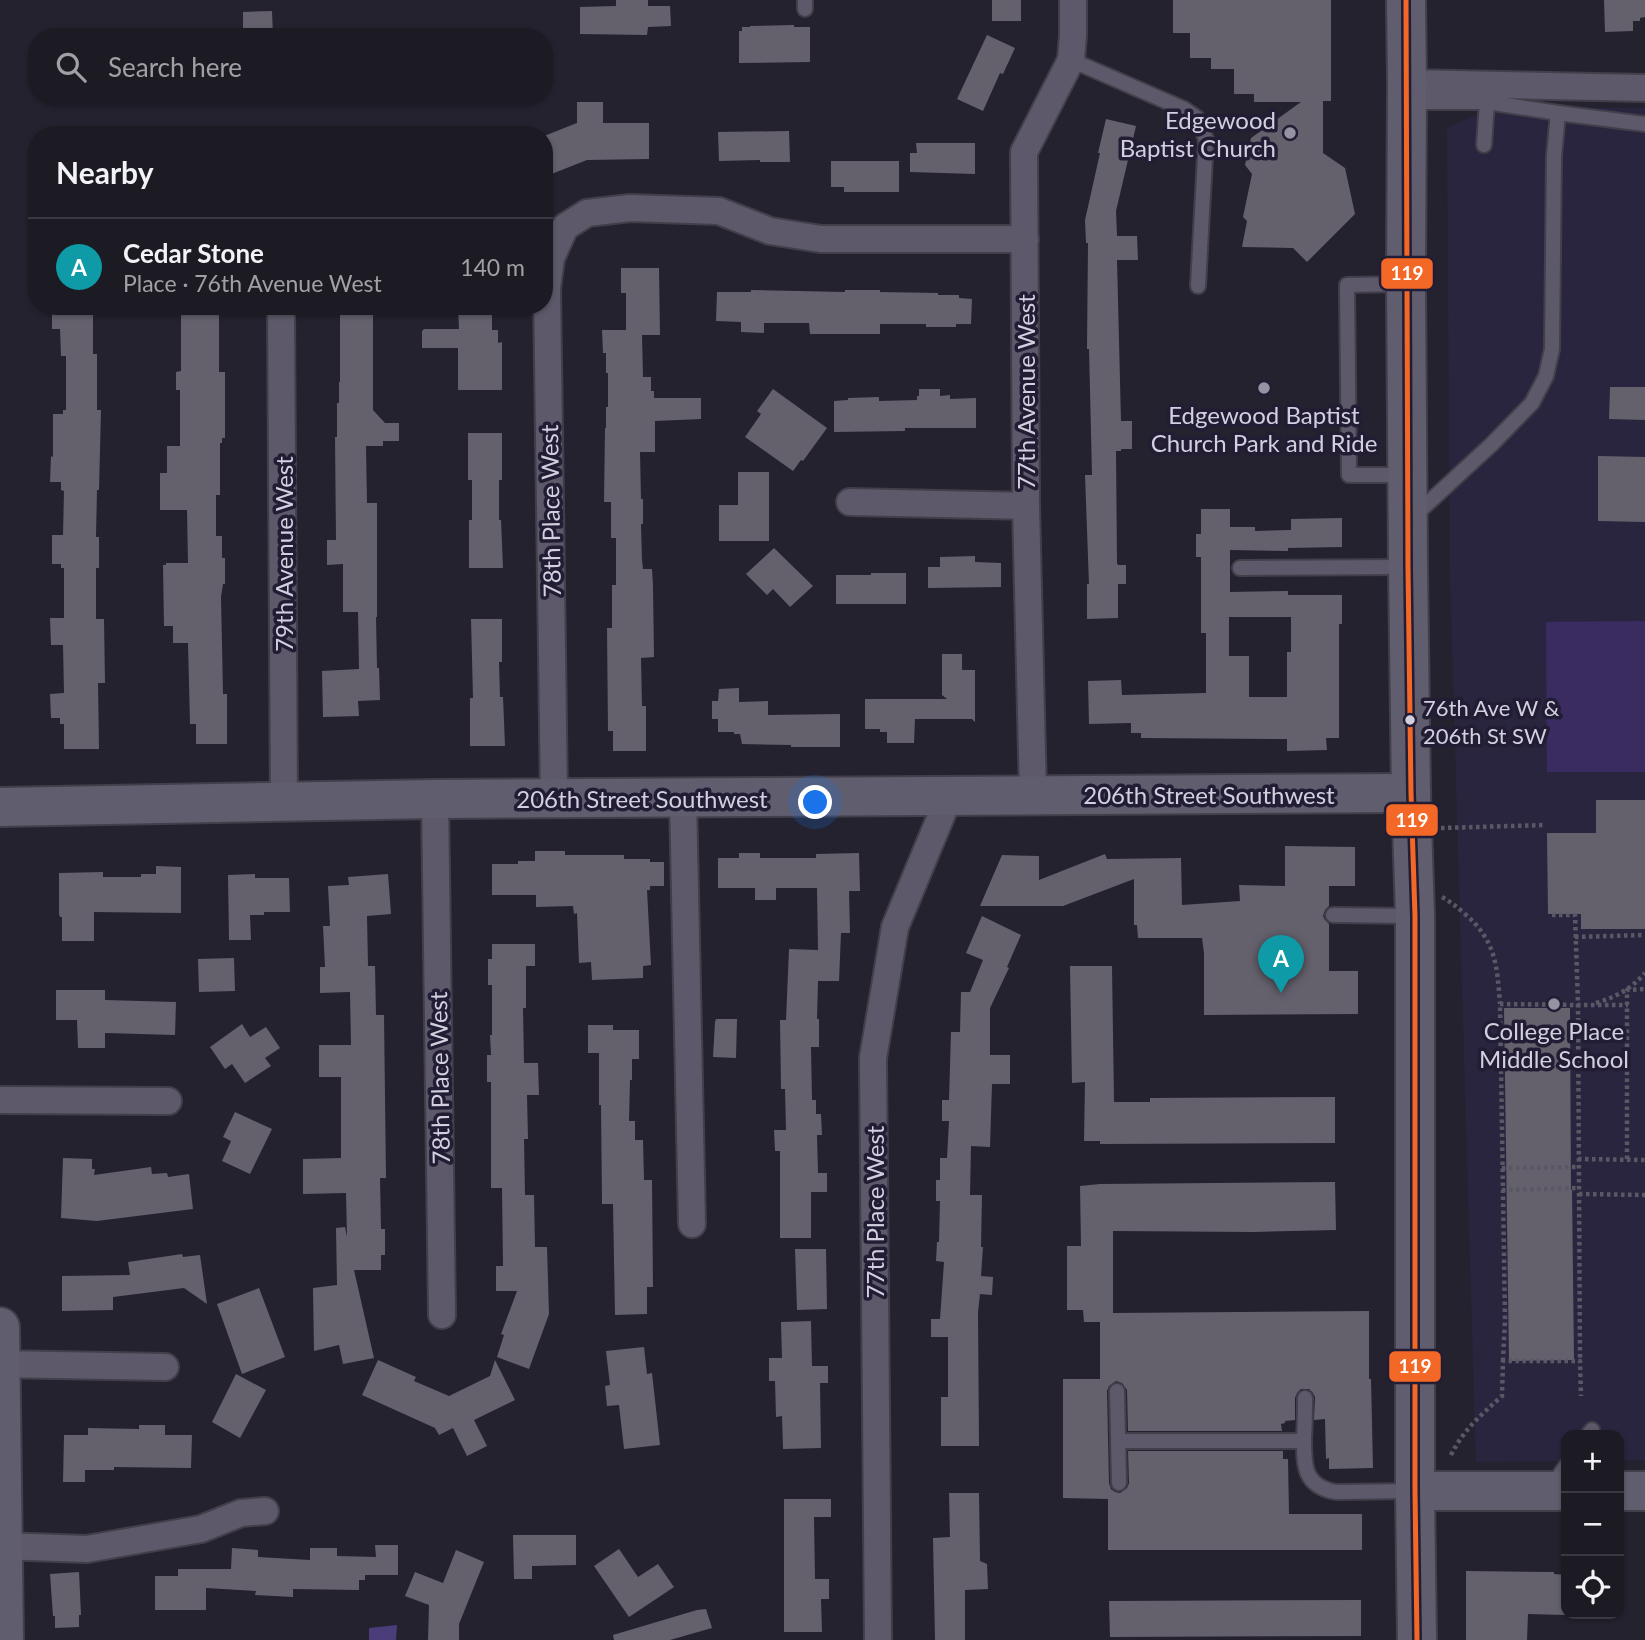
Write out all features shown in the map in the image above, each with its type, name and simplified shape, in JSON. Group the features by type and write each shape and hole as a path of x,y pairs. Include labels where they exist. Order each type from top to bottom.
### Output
{"street":[{"name":"77th Avenue West","path":"1033,795 1026,506 1024,152 1070,60 1073,0"},
{"path":"1406,0 1411,793 1426,906 1415,1491 1418,1640"},
{"path":"1407,93 1645,88"},
{"name":"78th Place West","path":"553,254 565,227 587,213 630,208 719,211 770,231 821,239 1025,239"},
{"name":"79th Avenue West","path":"281,315 284,802"},
{"name":"78th Place West","path":"547,315 554,798"},
{"path":"850,502 1026,506"},
{"name":"206th Street Southwest","path":"0,807 435,799 1411,793"},
{"path":"683,797 692,1223"},
{"name":"77th Place West","path":"878,1640 873,1058 895,927 949,797"},
{"name":"78th Place West","path":"435,799 442,1315"},
{"path":"0,1100 168,1101"},
{"path":"0,1327 4,1640"},
{"path":"0,1364 165,1367"},
{"path":"1415,1491 1560,1483"},
{"path":"1624,1491 1645,1491"},
{"path":"2,1546 87,1549 201,1529 241,1513 265,1511"}],"lane":[{"path":"1070,60 1184,109 1197,118 1206,139 1198,286"},
{"path":"1407,93 1645,124"},
{"path":"1484,145 1487,102"},
{"path":"1408,521 1492,444 1532,403 1546,376 1552,349 1554,156 1558,113"},
{"path":"1406,284 1347,285 1349,475 1409,475"},
{"path":"1240,568 1408,567"},
{"path":"1333,915 1426,906"},
{"path":"1116,1391 1119,1483"},
{"path":"1305,1398 1304,1461 1306,1472 1317,1486 1336,1492 1415,1491"},
{"path":"1119,1441 1304,1441"}],"path":[{"path":"1436,828 1545,825"},
{"path":"1426,906 1450,901 1479,926 1492,948 1498,971 1500,1004 1505,1319 1502,1396 1459,1438 1451,1455"},
{"path":"1552,915 1575,915 1581,1396"},
{"path":"1576,937 1645,935"},
{"path":"1589,1005 1628,990 1645,973"},
{"path":"1628,990 1645,989"},
{"path":"1628,990 1628,1159"},
{"path":"1500,1004 1628,1005"},
{"path":"1578,1159 1645,1160"},
{"path":"1502,1168 1578,1167"},
{"path":"1502,1189 1645,1195"},
{"path":"1503,1361 1580,1361"}],"shaded area":[{"name":"College Place Middle School","path":"1491,108 1645,108 1645,1460 1624,1460 1624,1430 1561,1430 1561,1461 1476,1462 1450,573 1447,128"},
{"path":"1645,621 1645,772 1547,772 1546,622"},
{"path":"397,1625 396,1640 369,1640 369,1628"}],"building":[{"path":"616,0 648,0 648,6 670,6 671,26 648,27 647,35 580,34 580,7 616,6"},
{"path":"992,0 1021,0 1021,21 992,21"},
{"name":"Edgewood Baptist Church","path":"1173,0 1331,0 1331,101 1323,101 1323,153 1345,168 1355,214 1307,262 1293,248 1242,247 1247,221 1243,217 1252,174 1245,165 1251,138 1301,102 1254,102 1254,94 1234,94 1234,69 1211,69 1211,58 1190,58 1190,33 1173,33"},
{"path":"1604,0 1645,0 1645,17 1640,18 1640,21 1633,21 1633,31 1605,32"},
{"path":"272,11 273,28 243,28 243,12"},
{"path":"742,27 810,27 810,62 739,63 739,31 742,31"},
{"path":"987,35 1015,48 983,111 957,99"},
{"path":"577,102 603,102 603,123 649,123 649,159 587,160 553,173 553,132 577,123"},
{"path":"1106,119 1136,126 1116,211 1117,236 1137,236 1138,260 1117,260 1121,421 1132,421 1132,449 1116,451 1117,563 1126,565 1126,584 1118,584 1118,618 1087,619 1089,584 1085,475 1092,475 1087,349 1088,243 1085,220"},
{"path":"789,131 790,162 719,161 718,132"},
{"path":"916,143 975,143 975,174 910,172 910,153 917,153"},
{"path":"831,161 899,161 899,192 844,192 844,187 831,187"},
{"path":"621,268 659,268 660,335 642,335 643,377 651,377 654,398 701,398 701,419 655,421 655,452 640,452 643,499 642,560 643,569 652,569 653,586 654,657 641,658 642,706 646,706 646,751 613,751 613,731 608,731 607,628 612,628 616,538 611,538 611,502 604,502 608,373 606,353 603,353 602,330 626,330 626,293 621,293"},
{"path":"880,290 959,295 959,298 972,299 971,324 926,327 926,324 880,324 880,334 810,334 809,323 764,323 764,333 741,332 741,322 716,321 717,292"},
{"path":"52,315 93,315 93,354 97,354 97,410 101,410 96,619 104,619 105,683 98,683 99,749 64,749 64,724 60,724 60,718 51,718 50,694 64,693 63,645 51,645 50,618 64,618 64,568 61,568 61,564 52,564 52,535 63,535 64,491 61,490 61,482 50,482 53,414 63,414 63,410 66,410 66,356 61,356 60,329 52,329"},
{"path":"181,315 219,315 219,372 225,372 225,438 222,438 220,443 220,495 216,495 216,536 222,536 222,558 225,558 225,584 221,597 227,744 196,744 196,724 190,724 188,643 173,643 173,626 164,626 163,565 188,563 187,510 160,510 160,473 167,473 167,446 180,446 180,390 176,390 176,372 181,371"},
{"path":"340,315 373,315 373,410 385,423 399,423 399,441 383,441 383,446 366,446 367,503 377,503 376,617 380,700 358,701 359,716 323,717 322,671 359,669 358,612 343,612 343,564 327,565 327,540 336,540 335,437 340,382"},
{"path":"458,315 492,315 492,330 498,330 498,343 502,342 502,390 458,390 458,348 422,348 424,329 459,329"},
{"path":"1610,387 1645,387 1645,420 1609,419"},
{"path":"773,389 827,428 793,471 745,437 761,414 757,411"},
{"path":"919,389 940,389 940,396 950,395 950,399 976,398 976,428 834,432 834,401 879,397 879,401 917,400"},
{"path":"468,433 502,433 499,520 503,568 469,568 472,480 468,480"},
{"path":"1598,456 1645,457 1645,522 1598,521"},
{"path":"738,472 769,472 769,541 719,541 719,505 738,505"},
{"path":"1201,509 1230,509 1230,527 1255,527 1255,531 1291,530 1291,519 1342,518 1342,547 1288,548 1288,551 1230,550 1230,592 1288,591 1288,595 1342,595 1342,624 1339,624 1339,738 1326,738 1327,750 1287,751 1287,739 1141,738 1141,733 1131,733 1131,723 1089,724 1088,681 1121,680 1122,695 1206,693 1206,633 1201,633 1201,557 1196,557 1196,534 1201,534","holes":["1229,617 1291,617 1291,652 1287,652 1287,697 1249,697 1249,656 1229,656"]},
{"path":"774,548 813,586 790,607 773,589 767,595 746,574"},
{"path":"975,556 975,562 1001,563 1001,587 928,588 928,567 940,567 940,557"},
{"path":"906,573 906,604 836,604 836,575"},
{"path":"471,619 502,619 502,662 499,662 505,746 470,746 470,698 473,698"},
{"path":"942,654 962,654 962,670 975,670 975,722 972,719 915,719 914,743 887,743 887,732 865,729 865,699 947,699 942,695"},
{"path":"739,688 739,702 768,701 768,715 840,714 840,747 742,744 740,734 718,732 718,719 712,719 712,701 718,701 719,689"},
{"path":"1596,800 1645,800 1645,929 1581,929 1581,914 1548,914 1547,833 1596,833"},
{"path":"1285,846 1355,847 1355,886 1329,886 1329,906 1323,916 1329,924 1329,971 1358,971 1358,1014 1204,1015 1202,938 1138,938 1137,925 1134,925 1134,879 1063,906 980,906 1002,855 1039,856 1039,880 1105,854 1107,859 1181,858 1182,905 1240,901 1239,885 1285,886"},
{"path":"535,851 565,851 565,855 624,855 624,859 664,862 664,886 650,886 650,890 647,890 651,965 643,966 643,978 592,980 591,962 579,963 577,913 574,914 573,906 536,907 536,895 492,895 492,864 535,861"},
{"path":"739,853 760,853 760,858 816,858 816,854 859,853 860,891 849,891 850,933 841,933 839,981 818,981 819,1047 811,1047 812,1100 816,1100 816,1114 821,1114 822,1135 817,1135 818,1173 827,1173 827,1192 811,1192 811,1238 780,1238 780,1151 775,1151 774,1130 786,1130 785,1089 781,1089 780,1020 786,1020 789,949 818,950 817,888 776,888 776,900 755,900 755,888 718,888 718,858 739,858"},
{"path":"156,866 181,867 181,913 94,912 94,941 62,941 59,873 103,872 103,877 141,877 141,874 156,874"},
{"path":"255,874 255,878 289,878 290,912 250,915 251,940 229,940 228,875"},
{"path":"388,874 391,914 367,916 368,966 375,966 376,1015 384,1015 386,1178 380,1178 381,1229 385,1229 385,1255 381,1255 381,1270 354,1270 374,1358 343,1364 339,1345 314,1351 313,1288 337,1285 336,1228 345,1227 347,1237 346,1193 303,1194 303,1159 341,1158 341,1077 319,1077 319,1045 351,1045 350,992 320,993 320,967 325,967 323,926 330,926 328,886 349,885 348,877"},
{"path":"982,916 1021,935 990,1008 990,1055 1010,1055 1010,1084 992,1084 990,1147 971,1146 970,1195 982,1195 981,1276 993,1277 992,1295 980,1294 978,1312 979,1446 941,1446 941,1397 948,1397 948,1337 931,1337 931,1319 940,1319 944,1262 936,1261 940,1201 936,1201 936,1180 940,1180 940,1158 947,1158 949,1121 942,1121 942,1100 949,1100 951,1032 960,1032 961,992 970,992 983,960 966,953"},
{"path":"492,944 535,944 535,966 526,966 526,1008 523,1008 524,1063 538,1063 539,1095 527,1095 528,1139 524,1139 525,1195 534,1195 535,1247 547,1247 549,1314 529,1369 497,1357 504,1335 501,1334 517,1291 496,1291 496,1266 503,1266 502,1188 491,1188 491,1082 487,1082 487,1055 491,1055 492,1035 492,985 488,985 488,959 492,959"},
{"path":"234,958 235,991 199,992 198,959"},
{"path":"1070,966 1112,966 1114,1102 1150,1102 1150,1098 1335,1097 1335,1143 1100,1144 1100,1141 1084,1141 1085,1082 1072,1083"},
{"path":"56,990 105,990 105,1000 176,1002 175,1035 105,1033 105,1048 78,1048 77,1020 56,1020"},
{"path":"1504,1008 1570,1008 1574,1360 1509,1361"},
{"path":"716,1019 737,1019 736,1058 713,1057"},
{"path":"242,1024 250,1037 266,1027 280,1048 265,1058 271,1066 245,1083 232,1064 225,1069 210,1047"},
{"path":"588,1025 613,1025 613,1030 639,1030 639,1059 632,1059 629,1121 635,1121 635,1140 643,1140 644,1180 652,1180 653,1287 647,1287 647,1314 615,1315 613,1204 602,1204 599,1053 588,1053"},
{"path":"235,1112 272,1129 250,1174 222,1161 231,1141 223,1137"},
{"path":"63,1158 92,1159 94,1175 151,1167 152,1174 167,1173 168,1177 189,1174 193,1209 97,1221 61,1218"},
{"path":"1335,1182 1336,1230 1113,1231 1113,1313 1369,1311 1373,1468 1329,1469 1329,1458 1326,1459 1325,1419 1314,1420 1315,1397 1309,1389 1301,1389 1297,1393 1295,1420 1281,1424 1282,1431 1128,1431 1127,1390 1122,1383 1116,1381 1107,1391 1109,1483 1115,1492 1120,1493 1127,1488 1128,1451 1283,1451 1283,1459 1288,1459 1289,1514 1362,1514 1362,1550 1108,1550 1108,1499 1063,1498 1063,1379 1100,1379 1100,1322 1084,1322 1083,1310 1067,1310 1067,1246 1081,1246 1080,1186"},
{"path":"795,1249 826,1249 827,1309 797,1310"},
{"path":"182,1254 183,1257 200,1255 207,1304 184,1288 113,1297 113,1310 62,1311 62,1276 130,1275 128,1262"},
{"path":"259,1288 285,1357 242,1374 217,1304"},
{"path":"811,1321 812,1366 828,1366 828,1383 820,1383 821,1448 783,1449 782,1416 776,1417 775,1381 769,1381 769,1358 782,1358 781,1322"},
{"path":"644,1347 647,1374 652,1373 660,1445 624,1449 619,1405 607,1406 605,1386 610,1385 606,1351"},
{"path":"378,1360 416,1377 414,1381 449,1396 490,1376 495,1360 515,1400 474,1420 487,1446 467,1456 453,1428 439,1435 435,1428 362,1395"},
{"path":"236,1374 266,1390 240,1438 212,1422"},
{"path":"139,1425 165,1425 165,1435 192,1435 191,1468 114,1467 114,1470 85,1470 85,1482 63,1482 64,1435 88,1435 88,1428 139,1429"},
{"path":"949,1493 979,1493 980,1561 987,1564 988,1589 965,1590 965,1640 935,1640 933,1538 950,1537"},
{"path":"784,1499 831,1499 831,1517 814,1517 815,1579 829,1579 829,1599 821,1599 822,1632 784,1632"},
{"path":"513,1535 576,1535 576,1565 532,1566 532,1579 514,1579"},
{"path":"375,1545 398,1545 398,1575 365,1575 365,1580 359,1580 359,1590 293,1589 293,1597 255,1595 256,1591 206,1588 206,1610 155,1610 155,1576 178,1576 178,1569 231,1569 232,1548 258,1550 258,1557 310,1560 310,1548 337,1548 337,1556 376,1557"},
{"path":"619,1549 638,1577 658,1564 674,1587 629,1617 594,1566"},
{"path":"456,1550 484,1562 459,1624 459,1640 428,1640 429,1605 405,1596 415,1572 443,1583"},
{"path":"1466,1571 1554,1572 1561,1575 1561,1615 1528,1614 1527,1640 1466,1640"},
{"path":"79,1572 79,1627 55,1628 50,1574"},
{"path":"1361,1600 1361,1636 1110,1637 1109,1601"},
{"path":"706,1609 712,1628 670,1640 614,1640 613,1635"}],"transit line":[{"name":"119","path":"1406,0 1408,567 1415,916 1417,1640"}],"place":[{"name":"Edgewood Baptist Church","path":"1290,133"},
{"name":"Edgewood Baptist Church Park and Ride","path":"1264,388"},
{"name":"76th Ave W & 206th St SW","path":"1410,720"},
{"name":"Cedar Stone","path":"1281,993"},
{"name":"College Place Middle School","path":"1554,1004"}]}
